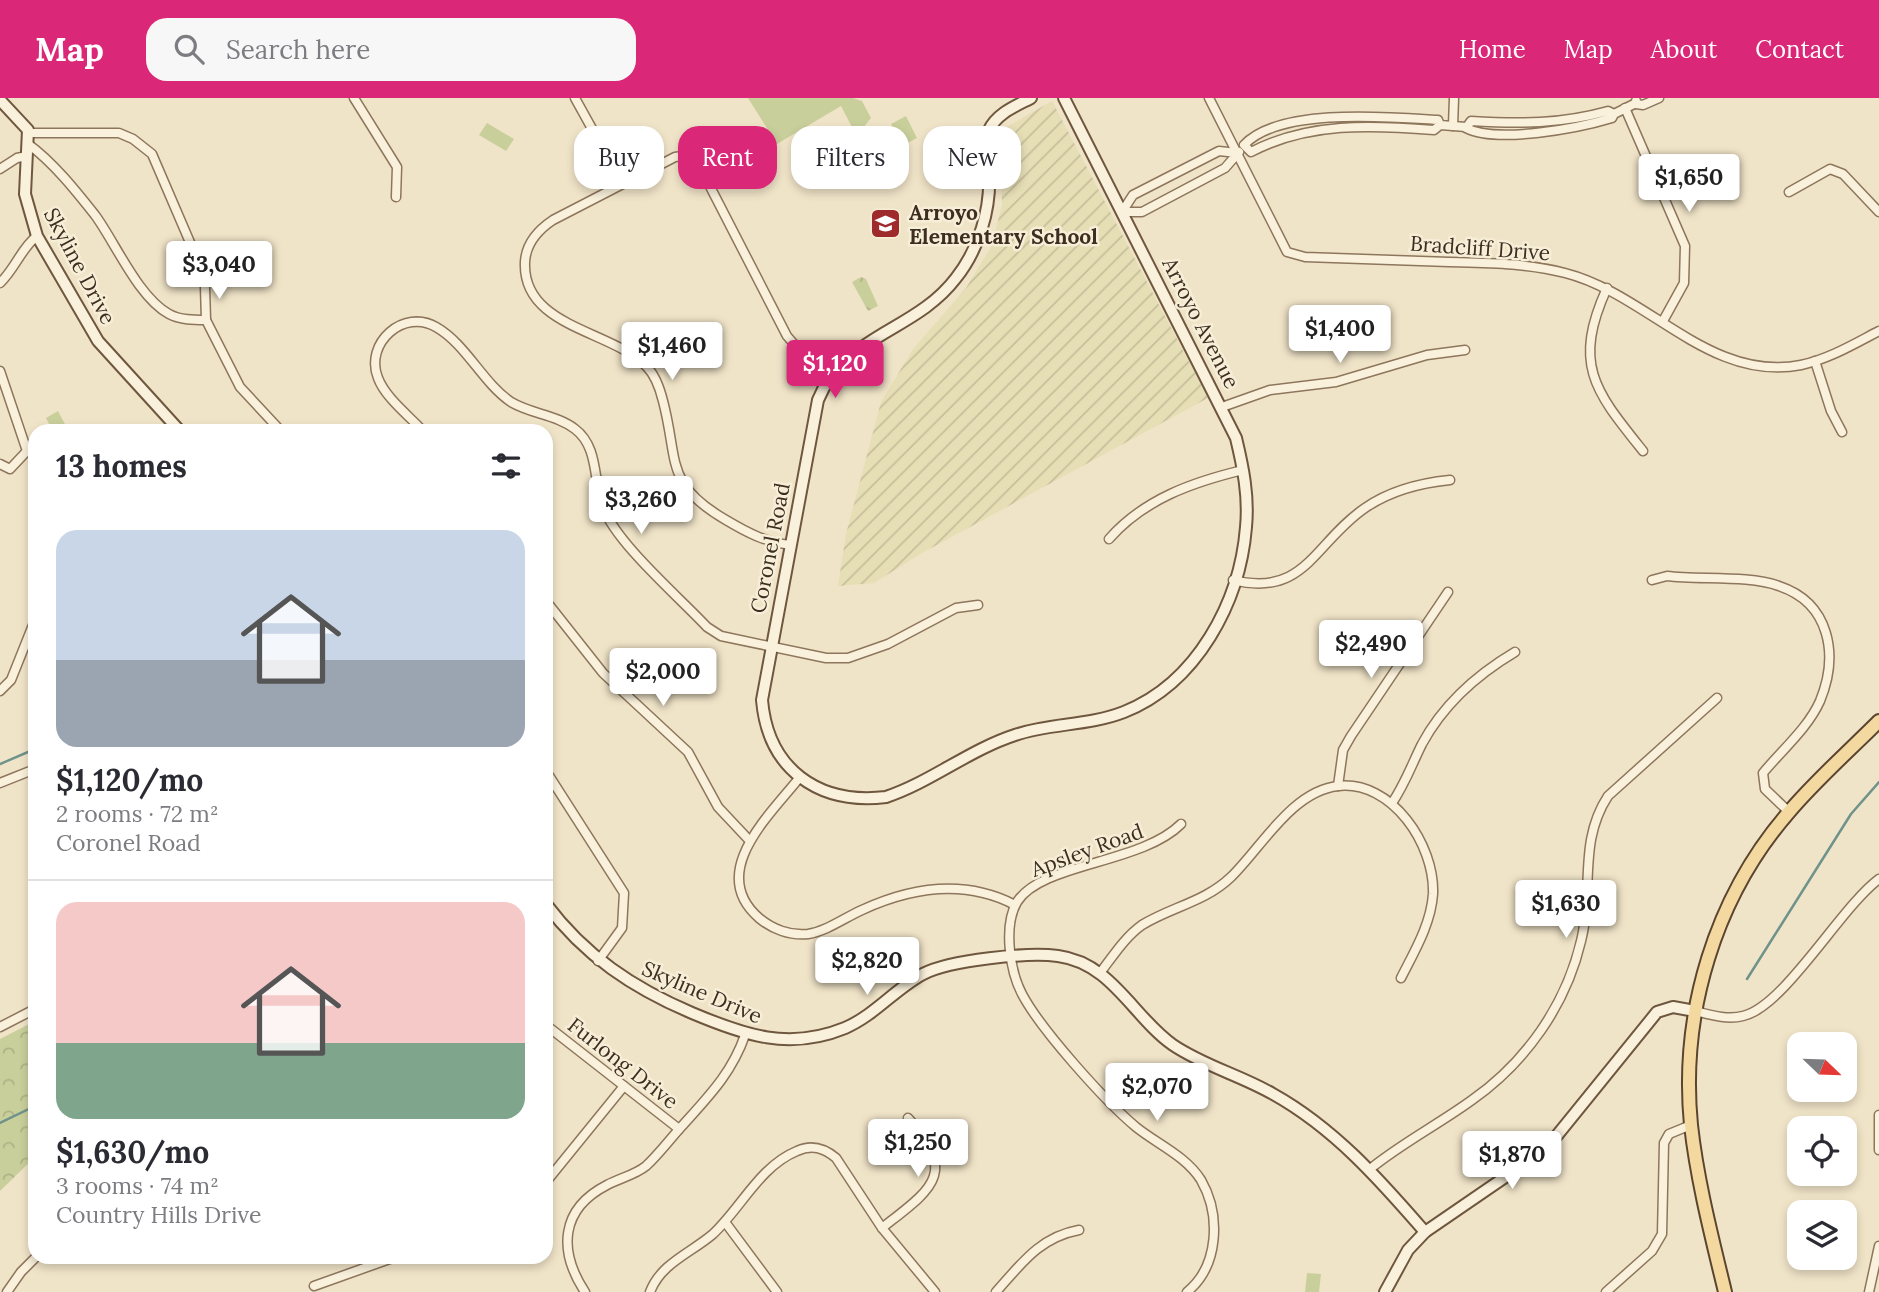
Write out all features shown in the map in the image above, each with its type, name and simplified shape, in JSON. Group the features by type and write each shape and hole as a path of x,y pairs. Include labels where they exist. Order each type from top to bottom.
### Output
{"main road":[{"path":"1725,1292 1691,1125 1691,1034 1709,956 1740,883 1789,812 1879,721"}],"street":[{"path":"354,98 397,167 396,197"},
{"path":"575,98 590,126"},
{"name":"Coronel Road","path":"1031,98 1002,114 989,130 986,149 989,184 987,207 975,247 957,278 931,305 852,352 831,374 814,415 763,686 763,713 778,751 800,777 833,794 852,798 886,797 992,743 1017,734 1080,724 1125,712 1169,685 1201,651 1220,620 1233,580"},
{"name":"Arroyo Avenue","path":"1064,98 1236,438 1243,470 1247,526 1233,580"},
{"path":"1209,98 1241,151"},
{"path":"1453,126 1454,98"},
{"path":"1122,212 1143,212 1225,169 1247,142 1275,129 1311,119 1372,116 1437,120 1440,125 1466,127 1471,121 1532,125 1563,122 1608,111 1614,114 1636,100 1643,105 1659,98"},
{"path":"0,100 23,121 28,138 95,216 119,258 148,295 168,313 183,319 206,320"},
{"path":"1625,108 1685,246 1684,282 1663,321"},
{"path":"28,138 119,133 133,139 152,154 167,183 198,261 205,287 206,320 236,381 275,424"},
{"name":"Skyline Drive","path":"28,138 25,202 37,236 98,341 174,424"},
{"path":"1122,212 1133,195 1219,150 1241,151"},
{"name":"Bradcliff Drive","path":"1241,151 1287,251 1306,257 1536,267 1578,276 1607,288 1709,352 1727,359 1775,368 1815,361 1879,331"},
{"path":"664,162 689,155 700,167 787,337 807,359 831,374"},
{"path":"0,169 17,158 27,156"},
{"path":"1789,192 1830,169 1843,174 1879,212"},
{"path":"610,189 553,219 536,234 526,253 525,265 532,292 555,316 618,346 648,368 661,393 675,469 689,494 701,506 753,536 790,545"},
{"path":"0,283 37,236"},
{"path":"1607,288 1590,335 1592,372 1602,396 1643,451"},
{"path":"417,424 378,378 375,355 385,335 410,321 436,327 510,401 574,428 592,452 602,505 608,518 707,627 731,640 826,658 848,659 888,644 956,608 978,605"},
{"path":"1222,407 1270,390 1336,382 1427,355 1465,349"},
{"path":"1815,361 1831,411 1842,432"},
{"path":"0,371 1,382 27,451 10,469 0,464"},
{"path":"1109,539 1137,512 1177,489 1243,470"},
{"path":"1233,580 1254,585 1283,581 1298,571 1366,507 1417,484 1450,480"},
{"path":"1652,580 1667,576 1777,585 1803,596 1817,609 1830,652 1820,701 1807,723 1763,773 1765,789 1789,812"},
{"path":"1338,786 1343,750 1448,592"},
{"path":"553,610 603,673 688,752 718,807 749,840"},
{"path":"0,691 11,680 28,638"},
{"path":"1392,803 1410,775 1421,745 1451,705 1487,669 1516,652"},
{"path":"1370,1169 1501,1078 1543,1028 1568,978 1581,943 1588,907 1587,847 1598,811 1608,796 1717,698"},
{"path":"0,783 28,772"},
{"path":"800,777 749,840 739,871 743,894 757,916 777,930 791,934 816,932 889,899 936,888 979,890 1015,905"},
{"path":"553,782 624,892 622,928 598,961"},
{"path":"1100,973 1136,929 1215,890 1301,802 1338,786 1358,787 1392,803 1405,815 1425,856 1433,894 1420,940 1401,978"},
{"name":"Apsley Road","path":"1181,824 1168,837 1145,849 1036,884 1015,905 1010,929 1012,957 1021,993 1043,1024 1114,1107 1186,1163 1200,1179 1209,1199 1215,1232 1207,1264 1187,1292"},
{"path":"1385,1292 1408,1250 1424,1232 1546,1149 1657,1012 1673,1007 1723,1017 1741,1017 1768,1003 1879,879"},
{"name":"Skyline Drive","path":"553,912 598,961 651,994 745,1035 790,1041 825,1035 857,1023 924,974 951,965 1012,957 1063,956 1100,973 1117,987 1148,1025 1173,1045 1200,1062 1253,1083 1288,1102 1320,1125 1370,1169 1424,1232"},
{"path":"0,1027 28,1013"},
{"name":"Furlong Drive","path":"553,1030 679,1129"},
{"path":"585,1292 567,1255 569,1227 576,1210 593,1193 643,1168 724,1079 745,1035"},
{"path":"553,1173 624,1086"},
{"path":"1879,1115 1879,1150"},
{"path":"882,1228 924,1194 932,1184 935,1171 933,1147 908,1118"},
{"path":"1606,1292 1652,1251 1662,1234 1664,1143 1669,1134 1691,1125"},
{"path":"650,1292 671,1264 702,1243 725,1222 781,1161 797,1151 813,1147 826,1149 836,1158 882,1228 935,1292"},
{"path":"725,1222 777,1292"},
{"path":"996,1292 1045,1241 1059,1234 1079,1230"},
{"path":"1869,1292 1879,1246"},
{"path":"7,1292 29,1264"},
{"path":"314,1286 376,1264"}],"shaded area":[{"path":"1052,101 1208,398 922,553 874,583 838,586 846,534 881,402 913,349 966,288 992,245 1002,205 1002,189 1021,189 1021,126 1008,126"}],"green space":[{"path":"748,98 853,98 862,101 871,118 865,126 851,126 841,106 807,126 791,126 791,136 777,144 777,126 766,126"},
{"path":"906,116 917,138 909,142 909,126 891,124"},
{"path":"487,123 514,139 506,151 479,135"},
{"path":"861,277 866,279 878,306 868,311 852,282"},
{"path":"58,411 65,424 49,424 46,418"},
{"path":"28,1025 28,1164 0,1191 0,1039"},
{"path":"1307,1273 1321,1274 1319,1292 1305,1292"}],"waterway":[{"path":"0,764 28,752"},
{"path":"1747,979 1851,814 1879,782"},
{"path":"0,1123 28,1109"}],"place":[{"name":"Arroyo Elementary School","path":"886,224"}]}
